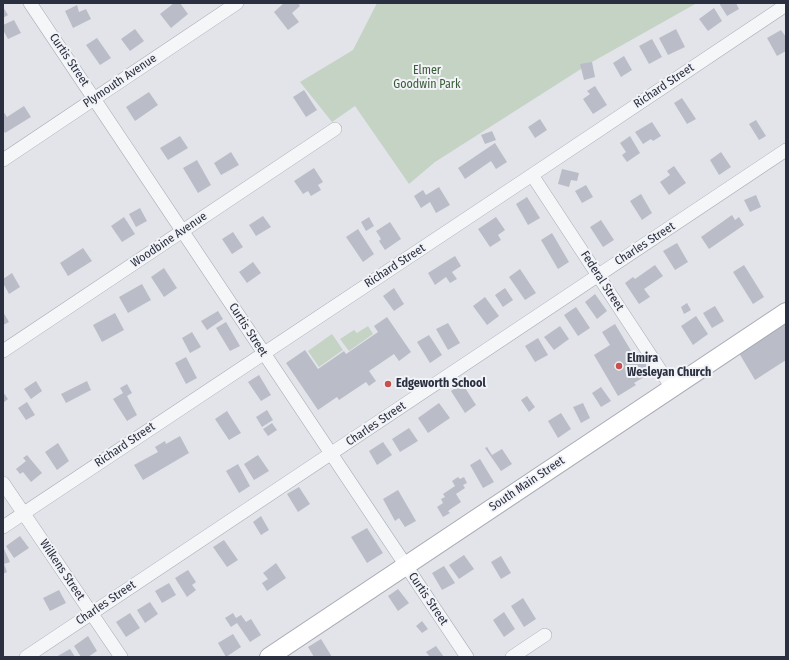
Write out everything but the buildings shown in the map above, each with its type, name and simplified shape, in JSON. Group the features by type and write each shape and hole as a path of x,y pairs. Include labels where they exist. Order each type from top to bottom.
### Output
{"street":[{"name":"Curtis Street","path":"30,3 467,657"},
{"name":"Plymouth Avenue","path":"3,160 237,3"},
{"name":"Richard Street","path":"3,526 786,5"},
{"name":"Woodbine Avenue","path":"3,351 335,129"},
{"name":"Charles Street","path":"26,657 786,150"},
{"name":"Federal Street","path":"532,175 672,388"},
{"name":"South Main Street","path":"269,657 786,312"},
{"name":"Wilkens Street","path":"3,483 121,657"},
{"path":"512,657 545,636"}],"green space":[{"name":"Elmer Goodwin Park","path":"377,3 697,3 592,62 435,162 409,184 355,106 332,122 300,82 353,50"},
{"path":"368,326 373,334 349,351 340,339 354,330 357,333"},
{"path":"332,334 343,350 319,367 308,351"}],"place":[{"name":"Elmira Wesleyan Church","path":"619,366"},
{"name":"Edgeworth School","path":"388,384"}]}
